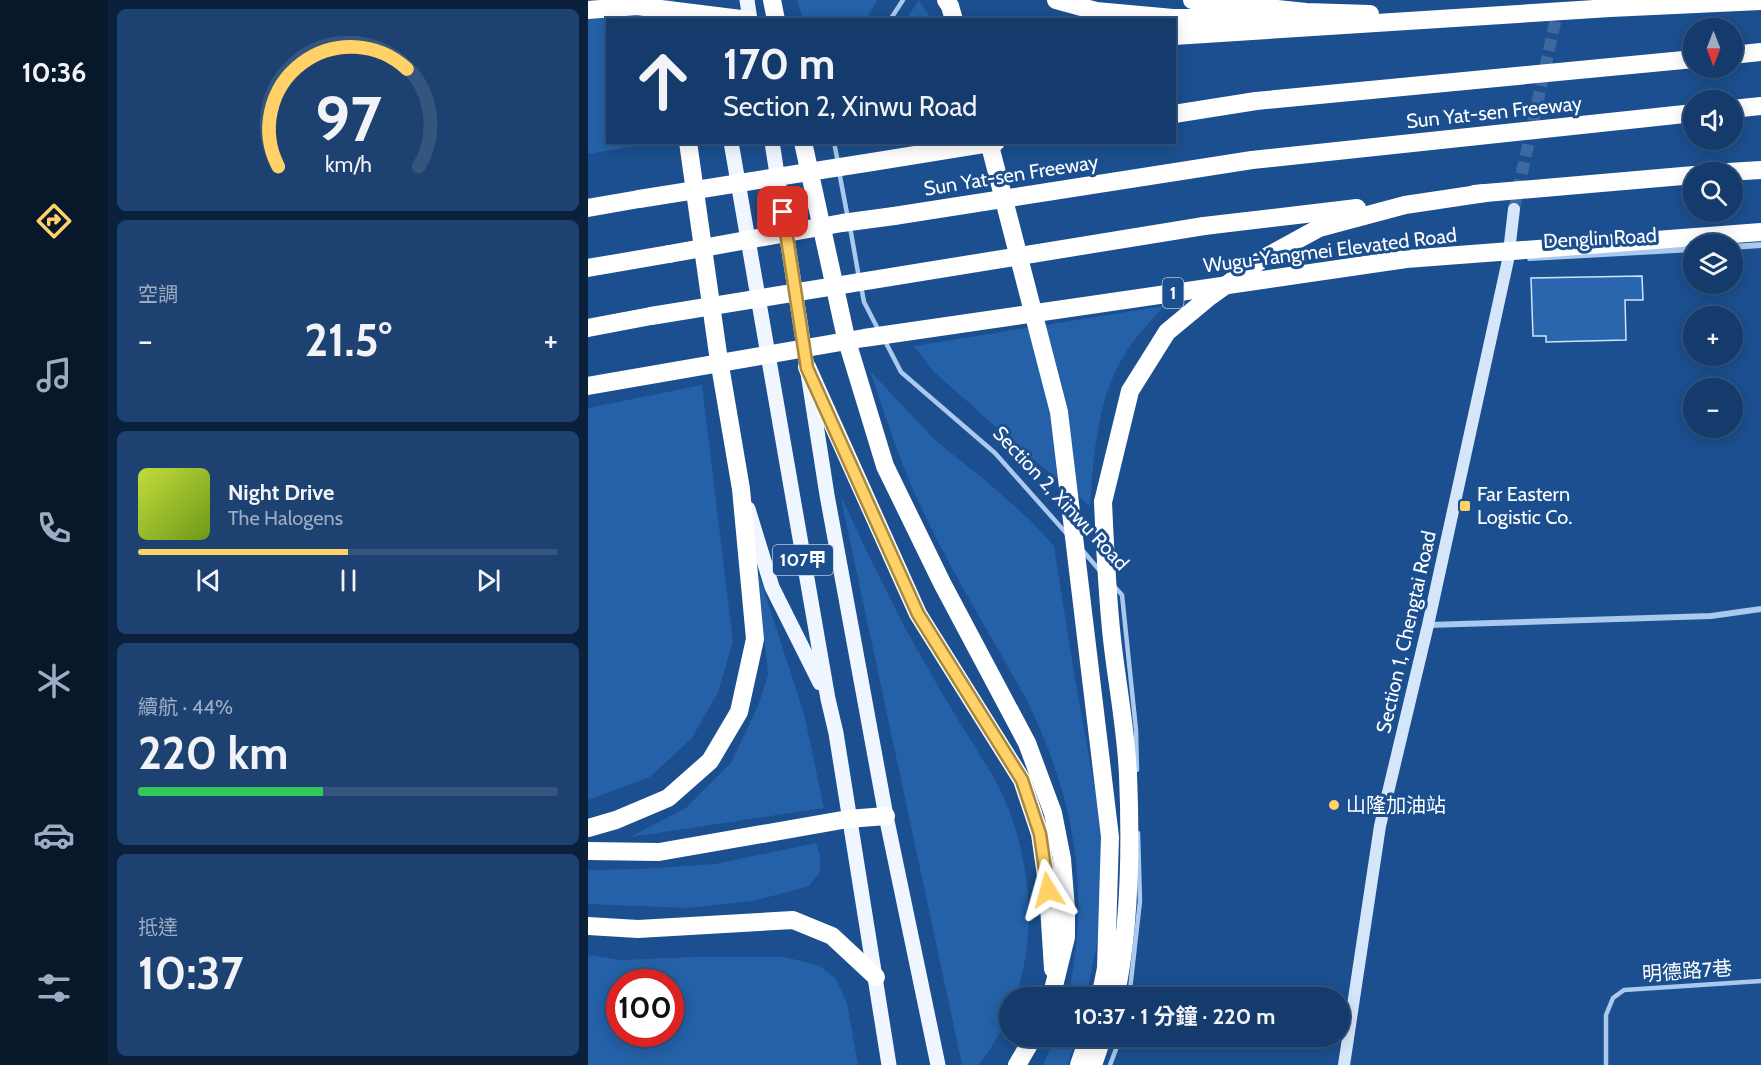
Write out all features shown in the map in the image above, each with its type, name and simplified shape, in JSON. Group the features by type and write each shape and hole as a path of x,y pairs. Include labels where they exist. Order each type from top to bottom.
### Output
{"highway":[{"path":"686,0 686,18"},
{"path":"772,0 776,18"},
{"path":"945,0 950,6 953,18"},
{"path":"1056,0 1096,11 1173,18 1467,17"},
{"path":"1192,0 1306,12 1467,17"},
{"path":"1176,36 1610,8 1761,1"},
{"path":"588,10 637,6 733,18"},
{"path":"1743,54 1761,52"},
{"name":"Sun Yat-sen Freeway","path":"1176,114 1256,101 1683,60"},
{"path":"1743,108 1761,106"},
{"name":"Sun Yat-sen Freeway","path":"588,268 842,223 1252,160 1683,114"},
{"path":"588,828 616,820 668,798 710,761 738,712 755,639 741,489 718,354 688,144"},
{"path":"803,144 846,338 885,466 942,583 1027,743 1053,813 1062,859 1066,909 1066,937 1054,987"},
{"name":"Sun Yat-sen Freeway","path":"588,208 984,144"},
{"path":"990,144 1059,412 1110,837 1106,968 1102,987"},
{"path":"1743,171 1761,170"},
{"path":"588,328 1204,226 1485,193 1683,176"},
{"path":"1117,987 1123,961 1128,773 1111,625 1103,502 1130,391 1167,332 1208,298 1264,258 1319,228 1405,205 1485,193"},
{"path":"588,202 639,199"},
{"name":"Wugu-Yangmei Elevated Road","path":"588,386 864,338 1406,259 1761,232"},
{"path":"807,368 918,614 1022,780 1040,834 1048,890 1053,987"},
{"path":"588,851 659,852 849,819 886,816"},
{"path":"588,926 638,929 793,920 832,936 876,977"},
{"path":"1017,1065 1028,1047"},
{"path":"1079,1065 1085,1047"},
{"path":"1093,1065 1099,1047"}],"main road":[{"path":"707,0 710,18"},
{"path":"747,0 749,18"},
{"name":"107甲","path":"731,144 828,699 836,733 889,1065"},
{"name":"107甲","path":"772,144 827,495 886,816 938,1065"},
{"name":"Section 1, Chengtai Road","path":"1344,1065 1380,826 1428,625 1508,260 1514,209"},
{"path":"741,489 772,587 828,699"}],"street":[{"path":"1743,247 1761,246"},
{"name":"Denglin Road","path":"1508,260 1683,250"},
{"path":"1428,625 1711,616 1761,609"}],"lane":[{"path":"892,18 903,0"},
{"name":"Section 2, Xinwu Road","path":"834,144 864,302 902,372 995,453 1122,595 1136,730 1137,776"},
{"path":"1130,987 1140,902 1138,821"},
{"name":"明德路7巷","path":"1606,1065 1606,1015 1613,999 1624,990 1761,981"},
{"path":"1110,1065 1117,1047"}],"shaded area":[{"path":"588,0 674,0 679,18 606,18 606,144 646,144 588,154"},
{"path":"797,0 877,0 867,18 803,18"},
{"path":"919,0 930,18 907,18"},
{"path":"1164,306 1128,349 1110,386 1099,425 1090,506 933,371 914,346"},
{"path":"870,371 936,441 1029,519 1054,546 1096,796 1102,852 1100,930 1088,987 1070,987 1078,922 1075,851 1069,816 1047,746 1028,703 939,544 900,457"},
{"path":"702,385 733,642 718,692 692,738 650,777 588,800 588,408"},
{"path":"840,494 914,644 1002,794 1012,818 1025,868 1028,894 1027,947 1019,987 999,987 999,1035 978,1065 962,1065"},
{"path":"758,572 804,714 824,808 630,837 686,808 731,763 758,706 768,675"},
{"path":"816,843 820,856 820,872 809,886 754,901 687,908 588,904 588,870 715,864"},
{"path":"588,955 621,960 785,957 820,966 835,978 847,1003 858,1065 588,1065"},
{"path":"1051,1047 1073,1047 1068,1065 1043,1065"}],"building":[{"path":"1642,276 1643,300 1625,300 1626,340 1546,342 1546,336 1533,336 1531,278"}],"tunnel":[{"path":"1514,209 1560,0"}],"place":[{"name":"Far Eastern Logistic Co.","path":"1465,506"},
{"name":"山隆加油站","path":"1334,805"}],"route":[{"path":"783,212 807,368 918,614 1022,780 1040,834 1048,890"}]}
